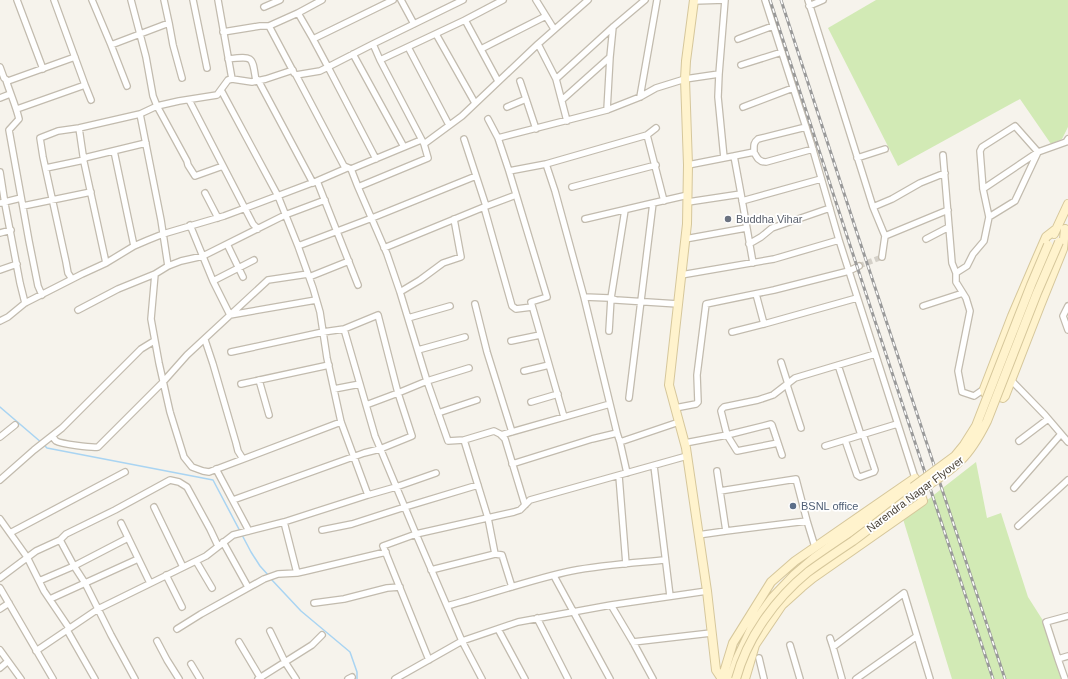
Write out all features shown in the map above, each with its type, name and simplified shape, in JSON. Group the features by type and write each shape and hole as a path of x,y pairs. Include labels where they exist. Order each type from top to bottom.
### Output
{"street":[{"path":"17,0 43,69"},
{"path":"54,0 91,100"},
{"path":"92,0 127,86"},
{"path":"130,0 146,57 153,96 188,165 195,176 223,166"},
{"path":"164,0 170,23 173,45 182,78"},
{"path":"193,0 207,68"},
{"path":"225,0 218,1 232,79"},
{"path":"264,7 280,0"},
{"path":"224,32 269,26 322,0"},
{"path":"313,39 393,0"},
{"path":"401,0 414,24"},
{"path":"72,279 68,273 40,138 58,131 79,128 140,114 157,106 217,95 228,80 232,79 252,82 294,73 320,71 463,0"},
{"path":"380,60 465,20 503,0"},
{"path":"536,0 554,29"},
{"path":"577,0 581,6"},
{"path":"0,321 8,317 25,303 106,263 134,246 163,234 246,208 404,147 422,142 462,116 554,29 588,0"},
{"path":"556,80 613,27 645,0"},
{"path":"640,97 657,0"},
{"path":"722,679 716,670 707,591 685,443 669,385 687,224 688,165 685,79 694,0 725,0 718,97 724,158"},
{"path":"745,679 755,646 782,605 813,578 923,501 857,298 813,149 765,0"},
{"path":"823,0 808,3 873,208 885,236 882,257"},
{"path":"298,13 376,159"},
{"path":"481,50 546,16"},
{"path":"465,20 498,81"},
{"path":"111,45 170,23"},
{"path":"269,26 344,166 349,168 372,218 400,292 427,381 448,441 464,440 494,431 501,435 505,439 525,505"},
{"path":"738,39 773,26"},
{"path":"607,110 613,27"},
{"path":"436,34 475,103"},
{"path":"358,187 428,158 422,142 373,44"},
{"path":"538,44 556,80 567,121"},
{"path":"408,47 449,125"},
{"path":"741,65 782,52"},
{"path":"354,54 404,147"},
{"path":"6,80 8,81 75,57"},
{"path":"228,59 243,57 248,58 253,63 257,81 325,200 358,285"},
{"path":"562,100 610,57"},
{"path":"0,67 17,109 19,119 9,130 38,286 42,295"},
{"path":"498,138 607,110 640,97 656,88 685,79 719,74"},
{"path":"520,81 536,129"},
{"path":"17,109 85,85"},
{"path":"743,107 793,88"},
{"path":"221,90 278,196 298,246 320,312 341,422 368,495"},
{"path":"0,98 10,94"},
{"path":"507,107 526,99"},
{"path":"189,100 253,224 258,229"},
{"path":"140,114 168,266"},
{"path":"488,119 498,138 547,297 530,302 564,417"},
{"path":"956,273 967,266 972,254 984,241 989,217 983,189 980,151 982,147 1015,126 1038,152"},
{"path":"806,127 758,139 754,144 754,152 759,160 766,162 813,149"},
{"path":"79,128 106,263"},
{"path":"509,172 546,164 647,135 656,128"},
{"path":"647,135 656,165 664,201"},
{"path":"464,139 485,207 512,306 516,309 532,307"},
{"path":"983,189 1038,152 1066,142 1068,139"},
{"path":"46,168 146,143"},
{"path":"857,158 885,149"},
{"path":"114,151 134,246"},
{"path":"688,165 754,152"},
{"path":"989,217 1016,201 1038,152"},
{"path":"944,155 952,263 956,273 956,282 966,298 970,311 958,371 962,392 974,396 984,389 1010,322 1046,237 1056,230 1068,204"},
{"path":"734,156 753,263"},
{"path":"546,164 555,191 584,297 627,473"},
{"path":"572,187 656,165"},
{"path":"0,172 2,202 11,230 25,303"},
{"path":"873,208 920,183 945,173"},
{"path":"298,246 476,176"},
{"path":"742,201 821,179"},
{"path":"23,206 91,192"},
{"path":"205,193 218,218"},
{"path":"585,219 664,201 741,194"},
{"path":"384,248 516,195"},
{"path":"2,202 21,198"},
{"path":"78,310 155,274 168,266 181,261 203,256 285,215 325,200"},
{"path":"629,398 653,203"},
{"path":"749,244 772,228 830,208"},
{"path":"609,331 611,298 625,210"},
{"path":"885,236 948,210"},
{"path":"400,292 420,280 443,263 461,257 454,219"},
{"path":"190,225 213,281 230,315"},
{"path":"984,389 985,393 1003,398 1005,396 1063,249 1066,225"},
{"name":"Narendra Nagar Flyover","path":"736,679 739,668 760,625 778,601 793,586 809,572 909,498 950,470 961,461 970,450 987,421 1034,300 1066,225"},
{"path":"926,239 949,227"},
{"path":"686,238 746,228"},
{"path":"0,233 11,230"},
{"name":"Narendra Nagar Flyover","path":"730,679 745,640 754,623 772,598 794,575 814,558 955,456 964,446 976,426 1031,286 1056,230"},
{"path":"681,275 774,259 839,240"},
{"path":"227,244 244,277"},
{"path":"213,281 254,260"},
{"path":"52,436 55,440 64,443 98,447 188,355 268,280 308,275 349,261"},
{"path":"0,270 17,264"},
{"path":"675,408 696,404 698,402 697,375 706,304 774,290 849,271 859,266"},
{"path":"155,274 151,319 154,341 163,382 184,457 192,467 209,472 341,422"},
{"path":"923,306 962,293"},
{"path":"756,294 764,324"},
{"path":"584,297 678,304"},
{"path":"732,332 857,298"},
{"path":"230,315 316,300"},
{"path":"475,304 487,352 512,432"},
{"path":"408,318 450,306"},
{"path":"1068,306 1063,316 1068,330"},
{"path":"231,352 323,332 344,329 378,315 398,393 412,436 380,449 364,452 233,500"},
{"path":"344,329 375,436 462,642 482,677 475,679"},
{"path":"511,342 540,335"},
{"path":"418,350 465,337"},
{"path":"205,340 238,451 243,459"},
{"path":"0,480 62,428 141,349 154,341"},
{"path":"778,443 737,451 727,435 721,411 722,409 724,407 758,400 773,395 794,378 875,354"},
{"path":"781,362 800,428"},
{"path":"241,384 329,365"},
{"path":"524,371 549,365"},
{"path":"838,365 875,470 874,472 860,477 857,475 845,440"},
{"path":"366,405 427,381 469,368"},
{"path":"259,380 269,415"},
{"path":"1012,381 1068,442"},
{"path":"334,389 360,384"},
{"path":"531,402 558,394"},
{"path":"438,413 477,400"},
{"path":"501,435 610,404"},
{"path":"1019,441 1048,419"},
{"path":"620,442 679,422"},
{"path":"0,437 15,424"},
{"path":"685,443 727,435 771,424 782,455"},
{"path":"825,446 897,424"},
{"path":"512,464 617,432"},
{"path":"1014,488 1061,434"},
{"path":"464,440 488,518 495,554"},
{"path":"429,660 383,546 416,534 520,510 530,500 687,456"},
{"path":"654,466 670,596"},
{"path":"216,469 248,532"},
{"path":"717,471 726,531"},
{"path":"10,533 125,472"},
{"path":"36,651 98,609 206,556 233,535 284,522 436,473"},
{"path":"619,476 626,564"},
{"path":"722,679 733,643 771,582 795,561 915,478"},
{"path":"720,491 796,479 815,547"},
{"path":"0,578 36,551 60,540 66,534 115,510 170,480 179,482 187,487 210,528 218,546"},
{"path":"1018,526 1068,480"},
{"path":"322,530 352,524 478,485"},
{"path":"154,507 183,567"},
{"path":"0,519 27,558 95,679"},
{"path":"698,535 807,520"},
{"path":"284,522 296,573"},
{"path":"121,523 150,583"},
{"path":"39,581 74,566 128,538"},
{"path":"60,540 85,583 135,679"},
{"path":"223,542 248,587"},
{"path":"177,629 264,579 278,574 296,573 386,552"},
{"path":"431,570 495,554 502,555 512,588"},
{"path":"50,599 138,559"},
{"path":"447,606 571,572 606,566 665,560"},
{"path":"196,561 212,588"},
{"path":"166,575 182,607"},
{"path":"554,576 610,679"},
{"path":"314,603 344,599 386,588 400,587"},
{"path":"0,588 53,679"},
{"path":"395,679 462,642 518,622 611,604 707,591"},
{"path":"833,647 904,593 930,679"},
{"path":"0,609 9,603"},
{"path":"611,604 653,679"},
{"path":"1065,679 1046,622 1068,616"},
{"path":"537,618 568,679"},
{"path":"498,629 525,679"},
{"path":"270,631 285,662 296,679"},
{"path":"633,642 711,633"},
{"path":"239,642 259,679 312,645 322,635"},
{"path":"856,679 917,636"},
{"path":"830,638 842,679"},
{"path":"157,641 179,679"},
{"path":"790,645 800,679"},
{"path":"0,650 7,662 21,679"},
{"path":"1058,659 1068,656"},
{"path":"759,658 764,679"},
{"path":"0,668 7,662"},
{"path":"191,664 200,679"}],"green space":[{"path":"876,0 1068,0 1068,127 1062,139 1051,144 1020,99 898,166 828,28"},
{"path":"976,462 987,518 1001,513 1028,597 1042,619 1061,679 952,679 903,519"}],"waterway":[{"path":"0,407 47,448 213,480 251,552 269,576"},
{"path":"271,579 301,611 350,652 357,672 357,679"}],"tunnel":[{"path":"859,266 882,257"}],"railway":[{"path":"770,0 993,679"},
{"path":"781,0 1005,679"}],"place":[{"name":"Buddha Vihar","path":"728,219"},
{"name":"BSNL office","path":"793,506"}]}
